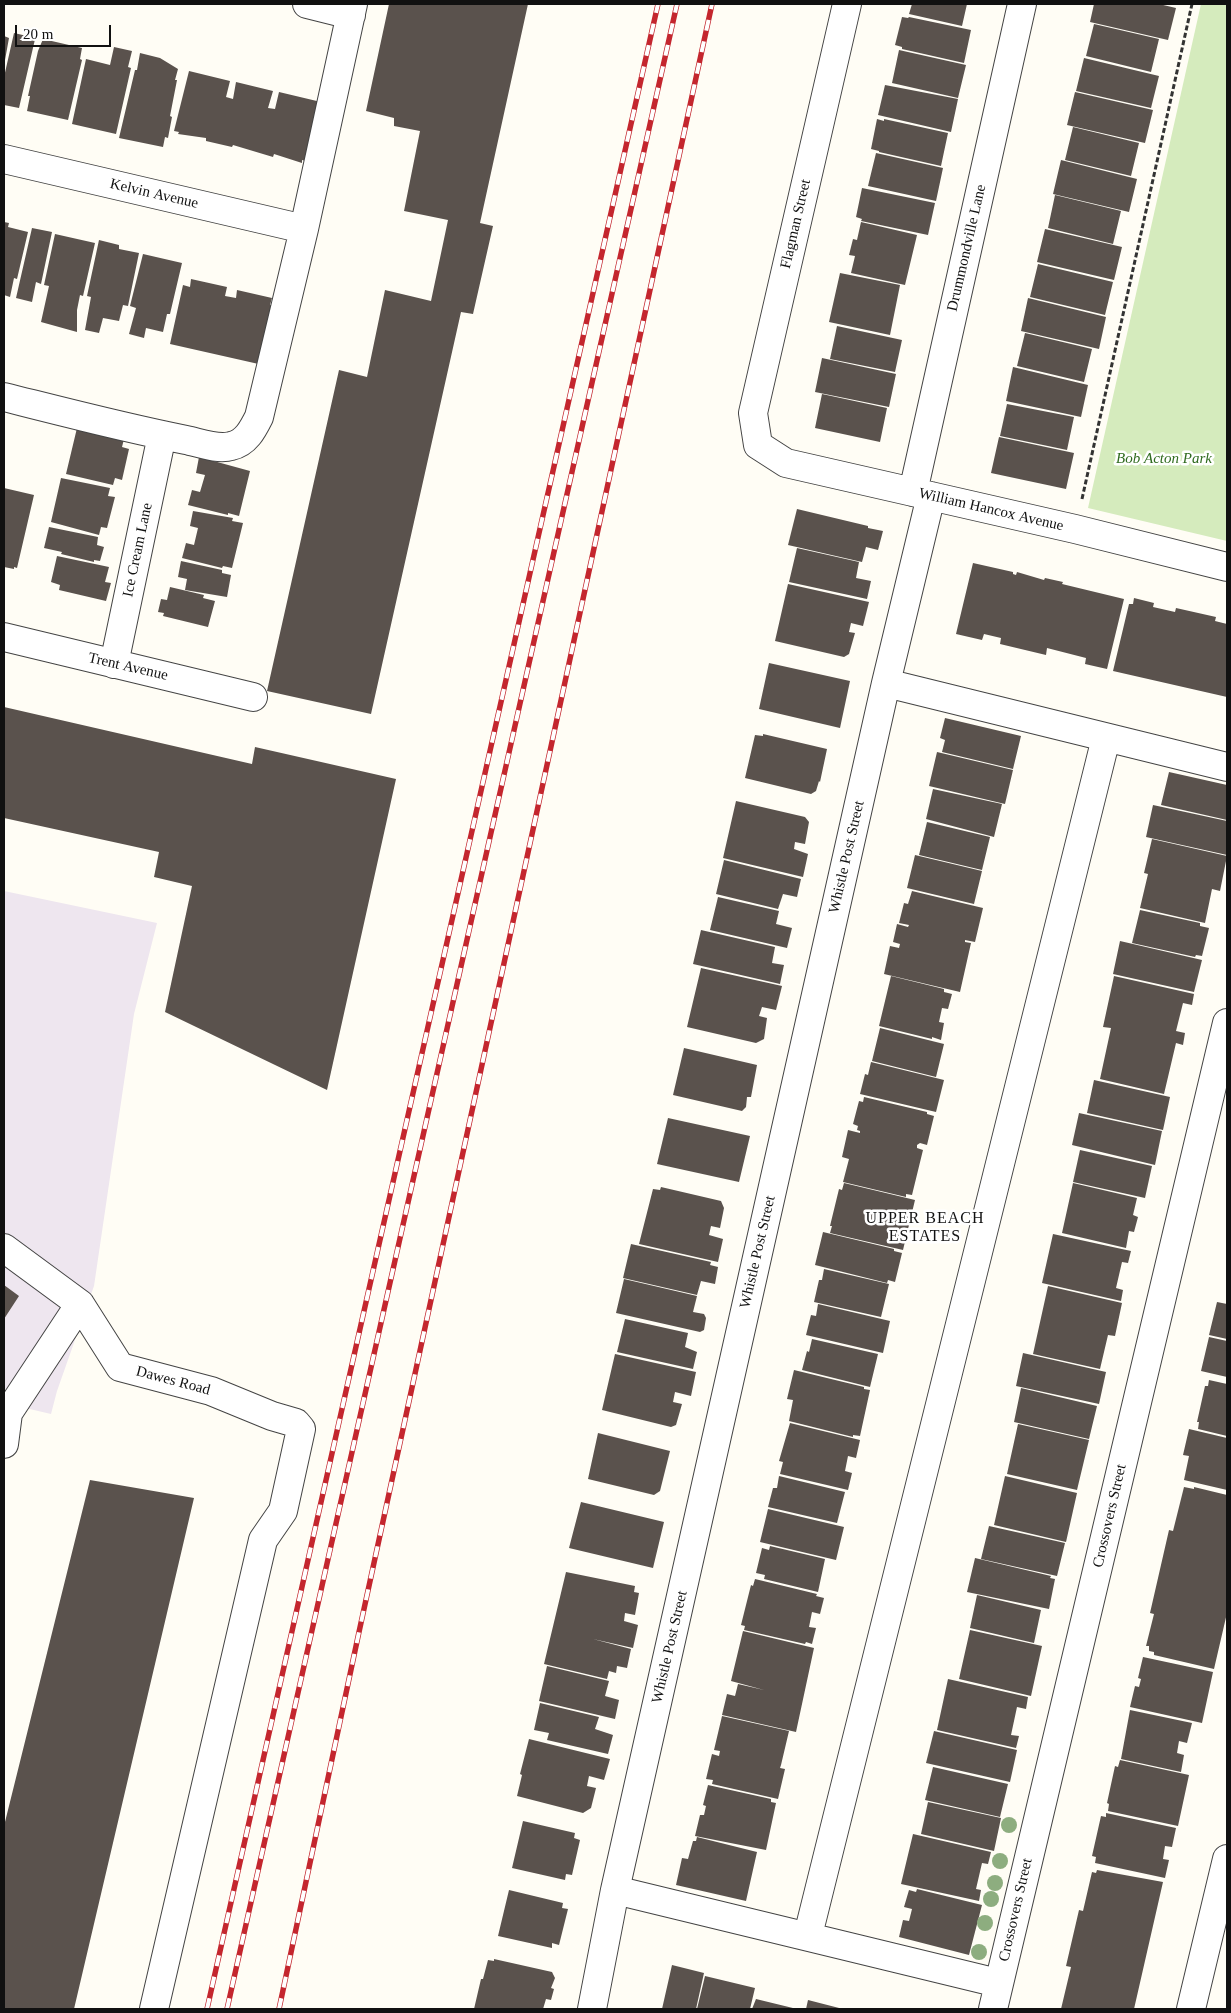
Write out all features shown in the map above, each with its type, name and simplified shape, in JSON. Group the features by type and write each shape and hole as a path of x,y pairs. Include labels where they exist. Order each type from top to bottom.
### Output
{"street":[{"path":"4,398 162,436 217,446 231,447 241,442 252,431 259,417 304,229 352,9 307,4"},
{"name":"Flagman Street","path":"758,445 754,412 846,4"},
{"name":"Drummondville Lane","path":"922,494 1022,4"},
{"name":"Kelvin Avenue","path":"4,159 304,229"},
{"name":"Ice Cream Lane","path":"114,664 162,436"},
{"name":"William Hancox Avenue","path":"758,445 786,464 1075,529 1227,567"},
{"name":"Whistle Post Street","path":"592,2009 615,1890 886,683 922,494"},
{"name":"Trent Avenue","path":"4,637 253,697"},
{"path":"886,683 1227,767"},
{"path":"808,1935 1106,738"},
{"name":"Crossovers Street","path":"993,2009 1227,1023"},
{"name":"Dawes Road","path":"4,1248 80,1304 120,1367 211,1391 272,1416 296,1423 301,1429 283,1511 262,1540 154,2009"},
{"path":"4,1444 6,1412 80,1304"},
{"path":"1191,2009 1227,1859"},
{"path":"615,1890 808,1935 998,1983"}],"path":[{"path":"1082,500 1192,4"}],"shaded area":[{"path":"4,891 157,923 134,1014 94,1286 57,1391 51,1414 4,1403"}],"green space":[{"name":"Bob Acton Park","path":"1201,4 1227,4 1227,541 1088,508"}],"building":[{"path":"389,4 528,4 480,223 493,226 473,314 461,312 371,714 267,691 339,370 367,377 385,290 431,301 448,220 404,211 420,131 394,126 394,118 366,111"},
{"path":"912,4 967,4 962,26 909,14"},
{"path":"1094,4 1159,4 1176,8 1168,40 1090,22"},
{"path":"902,17 971,30 964,63 902,49 902,47 895,45"},
{"path":"1094,24 1159,39 1151,72 1086,56"},
{"path":"14,33 27,36 28,33 36,35 19,108 4,105 4,77"},
{"path":"4,36 9,38 5,60 4,60"},
{"path":"43,39 82,48 80,59 82,60 68,120 27,111 30,96 28,96 38,51"},
{"path":"114,47 132,51 128,67 131,68 116,134 72,124 86,59 110,65"},
{"path":"899,50 966,65 958,98 892,83"},
{"path":"140,53 160,58 178,69 168,138 165,137 163,147 119,138"},
{"path":"1084,58 1159,76 1151,108 1076,91"},
{"path":"189,71 230,81 226,97 233,99 236,82 273,91 268,108 275,109 279,92 321,102 306,161 302,160 302,163 274,154 273,157 233,145 232,147 206,141 206,138 178,134 179,132 174,131"},
{"path":"885,85 958,99 951,132 878,115"},
{"path":"1075,92 1153,110 1145,143 1067,125"},
{"path":"877,119 948,133 941,166 871,149"},
{"path":"1073,127 1139,143 1131,176 1065,160"},
{"path":"876,153 943,168 936,201 868,186"},
{"path":"1061,160 1137,179 1129,212 1053,194"},
{"path":"862,188 935,203 928,235 861,221 862,219 856,217"},
{"path":"1055,195 1121,211 1113,244 1048,228"},
{"path":"4,222 9,223 8,227 28,232 17,279 14,278 10,297 4,295"},
{"path":"861,222 917,235 905,285 851,273 855,256 849,255 853,239 857,240"},
{"path":"32,228 52,232 41,284 36,282 32,302 16,298"},
{"path":"1045,229 1122,247 1114,280 1037,262"},
{"path":"55,234 95,243 83,296 80,295 77,310 77,332 41,322 49,286 44,285"},
{"path":"99,240 119,245 119,249 139,253 128,306 123,305 119,321 103,318 99,333 85,330 91,297 87,296"},
{"path":"143,254 182,263 170,314 167,314 163,332 146,328 144,338 129,334 136,308 130,306"},
{"path":"1038,264 1113,282 1105,315 1030,297"},
{"path":"840,273 900,285 890,335 829,322"},
{"path":"191,279 227,287 225,296 236,298 237,290 272,298 270,305 277,307 263,365 170,344 183,285 190,287"},
{"path":"1028,298 1106,317 1099,349 1021,331"},
{"path":"837,326 902,340 895,372 830,359"},
{"path":"1025,333 1092,349 1084,382 1017,366"},
{"path":"822,358 896,374 889,407 815,392"},
{"path":"1013,367 1088,385 1081,417 1006,401"},
{"path":"822,394 887,408 880,442 815,428"},
{"path":"1007,404 1074,417 1067,450 1000,436"},
{"path":"77,428 124,439 122,447 129,449 122,480 115,478 113,485 66,474"},
{"path":"999,437 1074,453 1066,489 991,473"},
{"path":"199,457 250,471 239,516 188,505 192,490 200,492 205,475 196,473"},
{"path":"61,478 110,488 108,496 115,497 107,528 101,527 99,535 51,522"},
{"path":"4,488 34,495 17,568 14,567 14,569 4,567"},
{"path":"797,509 883,531 878,550 866,547 862,562 788,545"},
{"path":"193,511 233,518 232,521 243,523 232,568 223,566 222,568 182,558 186,543 194,545 198,528 190,526"},
{"path":"49,527 98,537 97,545 104,547 100,561 94,560 94,562 44,548"},
{"path":"797,548 859,562 856,578 871,581 867,599 789,582"},
{"path":"57,556 109,567 105,582 111,583 106,601 59,590 60,585 51,582"},
{"path":"181,561 222,570 222,573 231,575 227,597 185,590 187,579 178,577"},
{"path":"973,563 1013,572 1016,575 1017,572 1044,580 1045,578 1063,582 1062,584 1124,599 1107,669 1085,664 1086,658 1047,648 1046,655 1000,644 1001,638 984,634 982,640 956,634"},
{"path":"788,584 869,602 863,626 851,623 849,632 855,633 849,654 844,657 775,641"},
{"path":"170,587 204,595 203,598 215,601 208,627 163,616 164,613 158,612 161,599 167,600"},
{"path":"1134,598 1154,603 1153,607 1175,612 1176,608 1216,617 1215,621 1227,624 1227,697 1113,671 1129,604 1133,604"},
{"path":"769,663 850,681 840,728 759,709"},
{"path":"4,707 252,764 255,747 396,779 327,1090 165,1012 192,886 154,877 159,852 4,818"},
{"path":"945,718 1021,736 1013,769 942,752 945,740 940,738"},
{"path":"763,734 827,749 820,782 816,791 811,794 745,778 755,735 763,736"},
{"path":"937,752 1013,770 1005,804 929,786"},
{"path":"1169,772 1227,785 1227,820 1161,805"},
{"path":"933,789 1002,804 994,837 926,819"},
{"path":"736,801 805,817 809,822 805,844 795,842 794,849 808,854 803,877 723,858"},
{"path":"1153,805 1227,821 1227,855 1146,837"},
{"path":"927,822 990,837 982,870 919,855"},
{"path":"1152,839 1227,856 1220,891 1212,889 1205,923 1140,908 1148,874 1144,873"},
{"path":"915,855 982,871 974,904 907,888"},
{"path":"724,860 801,879 797,897 783,894 778,909 716,894"},
{"path":"912,891 983,908 975,942 965,940 965,942 971,943 960,992 884,974 890,946 899,948 900,944 893,942 897,924 908,927 909,925 899,923 904,903 908,904"},
{"path":"718,897 779,911 776,924 792,928 787,948 710,930"},
{"path":"1140,910 1200,923 1200,926 1209,928 1202,956 1196,955 1195,957 1132,943"},
{"path":"701,930 775,947 772,963 784,965 780,984 693,964"},
{"path":"1120,941 1202,960 1194,992 1113,974"},
{"path":"701,968 782,986 776,1010 762,1007 759,1016 767,1018 764,1039 756,1043 687,1027"},
{"path":"891,976 944,989 944,992 952,994 948,1009 942,1008 939,1022 944,1023 941,1040 879,1026"},
{"path":"1114,976 1194,994 1192,1005 1183,1003 1176,1031 1185,1033 1183,1045 1176,1043 1164,1094 1100,1079 1111,1028 1103,1027"},
{"path":"880,1028 944,1044 936,1077 872,1061"},
{"path":"684,1048 757,1065 751,1097 747,1097 746,1107 742,1111 673,1095"},
{"path":"871,1062 944,1080 936,1112 860,1094 865,1074 868,1075"},
{"path":"1094,1080 1170,1097 1163,1130 1087,1113"},
{"path":"864,1097 927,1112 927,1114 934,1116 927,1145 920,1143 917,1145 917,1148 923,1150 912,1195 906,1194 906,1197 843,1182 849,1159 842,1157 848,1130 860,1133 857,1130 858,1126 853,1124 859,1101 863,1102"},
{"path":"1079,1113 1162,1131 1155,1165 1072,1145"},
{"path":"668,1118 750,1136 739,1182 657,1164"},
{"path":"1080,1150 1152,1166 1145,1198 1073,1182"},
{"path":"844,1183 915,1200 903,1250 830,1233 839,1189 842,1190"},
{"path":"1073,1183 1137,1198 1133,1215 1138,1217 1134,1232 1129,1231 1126,1248 1062,1233"},
{"path":"661,1187 721,1201 724,1208 720,1228 711,1226 709,1235 723,1239 718,1262 639,1244 653,1189 660,1190"},
{"path":"823,1232 894,1249 894,1251 902,1253 895,1282 888,1280 887,1283 815,1265"},
{"path":"1053,1234 1131,1251 1128,1263 1122,1262 1116,1288 1123,1290 1121,1301 1042,1283"},
{"path":"631,1244 711,1262 710,1265 718,1267 715,1284 701,1281 697,1295 623,1278"},
{"path":"824,1269 889,1284 881,1317 814,1302 819,1280 822,1280"},
{"path":"624,1279 697,1296 693,1312 704,1314 706,1318 704,1330 700,1332 616,1313"},
{"path":"4,1285 19,1296 4,1319"},
{"path":"1048,1286 1122,1303 1115,1336 1108,1335 1100,1369 1033,1354"},
{"path":"1217,1302 1227,1304 1227,1339 1209,1335"},
{"path":"818,1304 890,1321 883,1353 806,1335 811,1315 816,1316"},
{"path":"625,1319 688,1333 685,1347 697,1352 693,1369 617,1352"},
{"path":"1209,1337 1227,1341 1227,1377 1201,1371"},
{"path":"812,1339 878,1354 870,1387 802,1370"},
{"path":"1023,1353 1106,1372 1099,1404 1016,1386"},
{"path":"615,1354 696,1372 691,1396 675,1392 673,1402 682,1404 676,1425 671,1427 602,1410"},
{"path":"794,1370 870,1390 860,1436 853,1435 853,1437 789,1421 793,1400 787,1399"},
{"path":"1209,1380 1227,1384 1227,1436 1198,1429 1199,1422 1197,1422 1205,1386 1208,1386"},
{"path":"1021,1388 1097,1406 1089,1439 1014,1422"},
{"path":"790,1423 860,1440 856,1458 848,1456 845,1471 852,1473 848,1490 780,1474 783,1462 779,1461"},
{"path":"1018,1424 1089,1440 1077,1490 1007,1474"},
{"path":"1189,1429 1227,1438 1227,1490 1184,1480 1189,1456 1183,1455"},
{"path":"598,1433 670,1451 660,1491 654,1495 588,1479"},
{"path":"779,1476 845,1492 837,1523 768,1507 773,1488 777,1488"},
{"path":"1005,1476 1077,1493 1066,1542 994,1525"},
{"path":"90,1480 194,1498 74,2009 4,2009 4,1826"},
{"path":"1184,1487 1194,1489 1194,1487 1227,1495 1227,1613 1214,1669 1154,1655 1154,1652 1149,1651 1149,1646 1146,1646 1154,1614 1150,1613 1169,1530 1173,1531"},
{"path":"581,1502 664,1522 653,1568 569,1548"},
{"path":"768,1509 844,1527 836,1560 760,1542"},
{"path":"989,1526 1065,1543 1057,1576 981,1559"},
{"path":"770,1546 825,1559 818,1592 764,1579 765,1575 756,1573 762,1548 769,1550"},
{"path":"975,1558 1051,1576 1050,1578 1055,1579 1049,1609 967,1592"},
{"path":"566,1572 635,1586 634,1592 639,1593 635,1615 625,1613 624,1621 638,1625 633,1648 593,1639 631,1649 627,1668 617,1666 616,1673 609,1671 607,1679 544,1664"},
{"path":"755,1579 817,1594 816,1596 824,1598 820,1614 812,1612 809,1627 816,1628 812,1644 744,1630 745,1626 741,1625 751,1585 753,1586"},
{"path":"977,1595 1041,1610 1034,1643 970,1628"},
{"path":"970,1630 1042,1646 1031,1696 959,1679"},
{"path":"743,1631 814,1648 796,1732 722,1715 727,1694 735,1696 738,1684 764,1690 731,1681"},
{"path":"1143,1657 1213,1672 1202,1723 1130,1707 1135,1686 1139,1687 1141,1679 1138,1678"},
{"path":"547,1666 609,1681 605,1696 619,1700 615,1719 539,1701"},
{"path":"948,1679 1028,1697 1026,1709 1017,1707 1011,1735 1019,1736 1016,1748 937,1730"},
{"path":"540,1703 599,1717 595,1729 613,1735 608,1754 547,1740 549,1733 534,1730"},
{"path":"1130,1710 1192,1723 1187,1743 1179,1741 1177,1753 1184,1755 1181,1772 1121,1759"},
{"path":"722,1716 789,1731 780,1768 785,1769 778,1799 712,1784 713,1780 706,1779 712,1754 719,1756 720,1751 714,1750"},
{"path":"934,1731 1017,1750 1010,1782 926,1763"},
{"path":"529,1739 610,1759 604,1780 589,1776 587,1786 596,1788 591,1808 583,1813 517,1796 522,1775 520,1774"},
{"path":"1120,1760 1189,1775 1178,1826 1108,1811 1109,1804 1107,1803 1115,1766 1118,1767"},
{"path":"933,1767 1008,1784 1000,1817 925,1800"},
{"path":"708,1785 771,1799 771,1802 776,1803 766,1850 695,1836 700,1815 704,1815 706,1806 703,1805"},
{"path":"928,1802 1001,1818 994,1851 921,1834"},
{"path":"1106,1813 1176,1828 1172,1847 1165,1846 1163,1859 1169,1860 1165,1878 1095,1863 1096,1857 1092,1856 1101,1816 1106,1817"},
{"path":"523,1821 575,1833 574,1838 580,1840 572,1875 566,1874 565,1880 512,1868"},
{"path":"913,1834 991,1852 988,1864 982,1863 976,1889 981,1890 979,1901 901,1884"},
{"path":"697,1837 757,1852 746,1901 676,1885 682,1858 688,1859 693,1841 696,1841"},
{"path":"1097,1870 1163,1882 1134,2009 1061,2009 1071,1967 1066,1966 1079,1910 1083,1911 1092,1872 1096,1873"},
{"path":"917,1889 982,1905 969,1955 899,1937 903,1920 909,1921 912,1909 904,1907 909,1890 916,1892"},
{"path":"509,1890 563,1903 562,1908 568,1909 559,1945 552,1943 552,1948 498,1936"},
{"path":"494,1959 552,1972 555,1978 551,1988 554,1989 551,2000 546,1999 543,2009 474,2009 481,1979 483,1979 488,1960 494,1961"},
{"path":"672,1965 704,1973 696,2009 662,2009"},
{"path":"705,1976 755,1988 750,2009 697,2009"},
{"path":"756,1999 797,2009 752,2009"},
{"path":"808,2000 843,2009 806,2009"}],"railway":[{"path":"207,2009 658,4"},
{"path":"227,2009 677,4"},
{"path":"279,2009 712,4"}],"district":[{"name":"UPPER BEACH ESTATES","path":"925,1228"}]}
